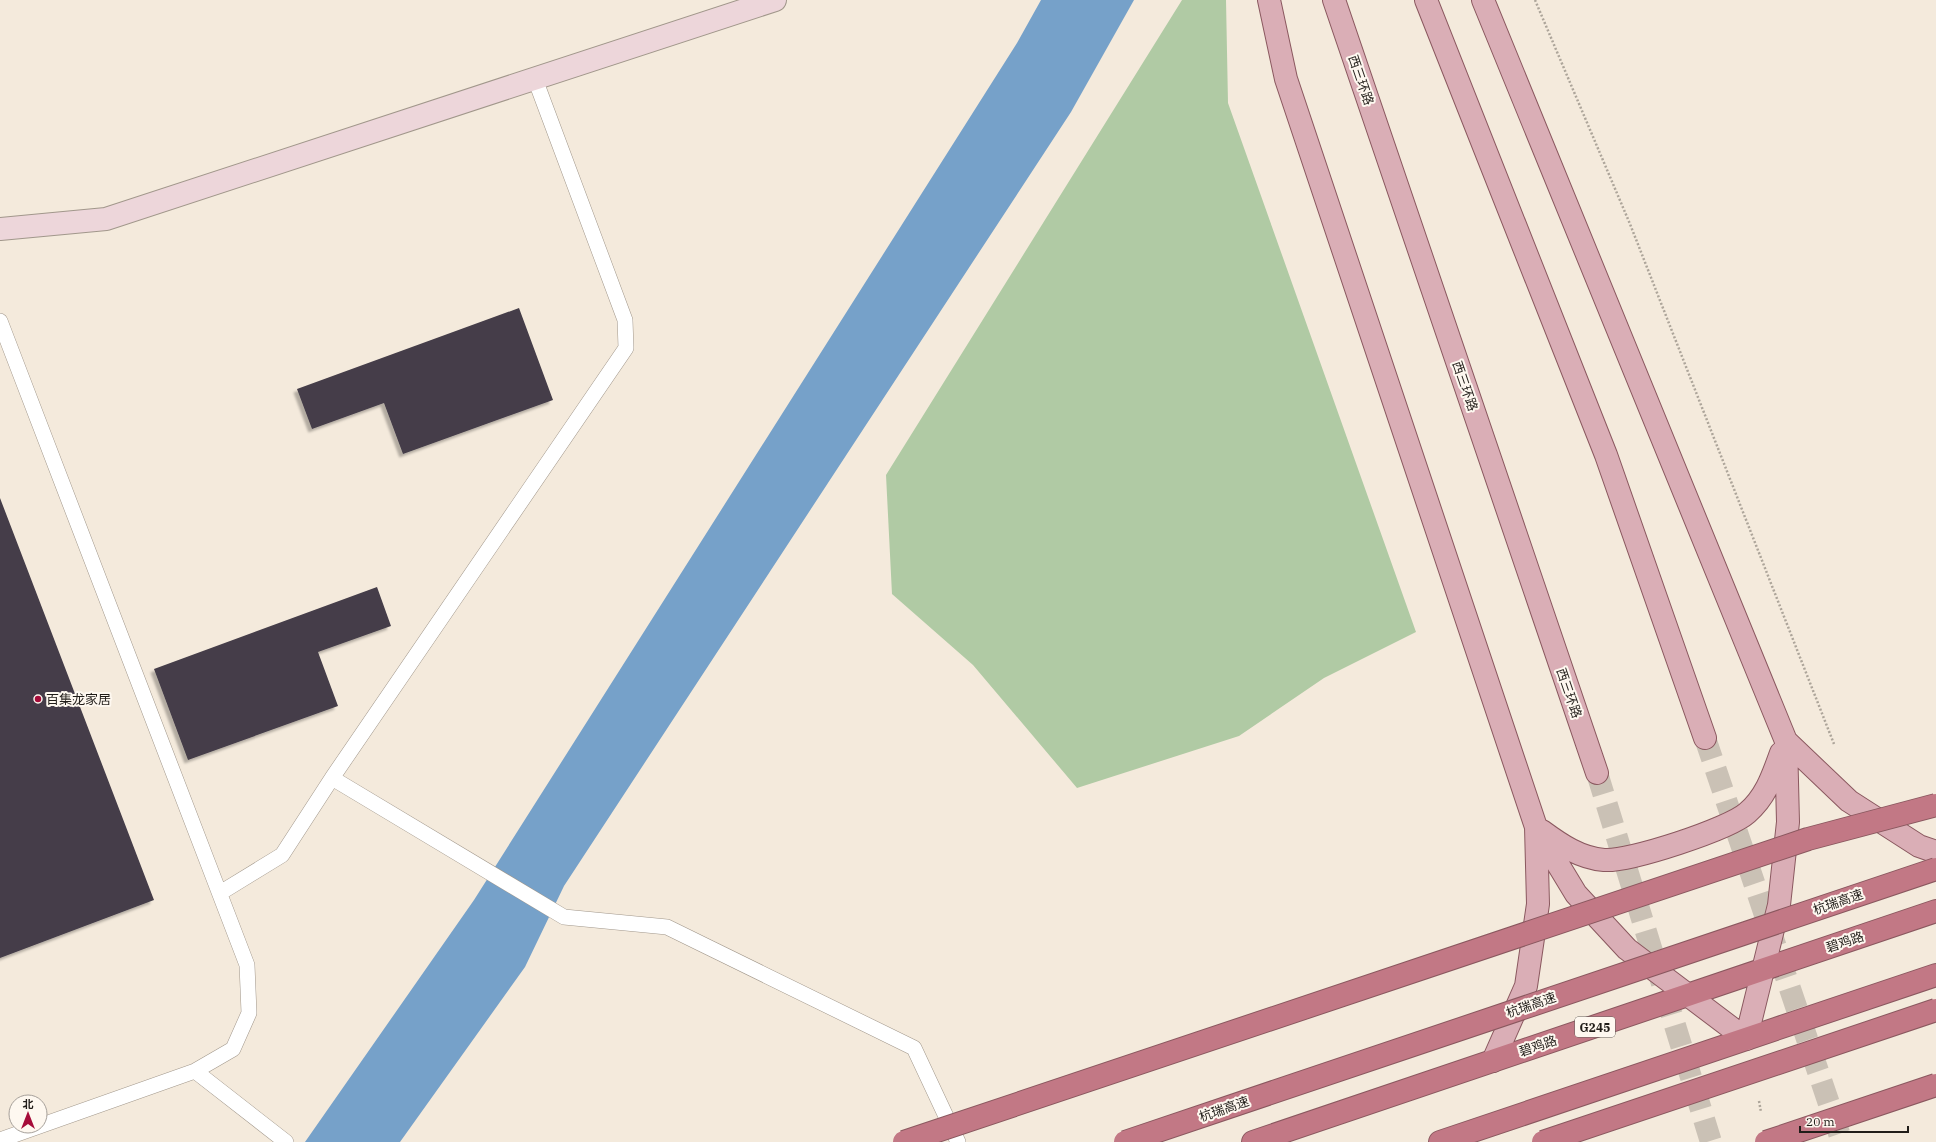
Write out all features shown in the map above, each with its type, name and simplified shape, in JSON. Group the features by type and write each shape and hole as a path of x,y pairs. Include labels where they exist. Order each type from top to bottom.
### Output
{"highway":[{"path":"904,1142 1808,839 1936,805"},
{"name":"杭瑞高速","path":"1125,1142 1936,869"},
{"name":"碧鸡路","path":"1253,1142 1936,911"},
{"path":"1440,1142 1936,975"},
{"path":"1543,1142 1936,1010"},
{"path":"1766,1142 1936,1085"}],"main road":[{"path":"1269,0 1286,79 1536,827 1576,894 1627,949 1746,1039 1779,905 1788,822 1786,741 1483,0"},
{"name":"西三环路","path":"1334,0 1597,773"},
{"path":"1426,0 1606,455 1705,738"},
{"path":"1536,827 1570,851 1605,860 1641,855 1706,833 1747,813 1769,786 1786,741"},
{"path":"1786,741 1849,802 1919,846 1936,852"},
{"path":"1493,1061 1526,986 1538,904 1536,827"}],"street":[{"path":"0,229 106,219 775,0"}],"lane":[{"path":"220,893 282,855 332,778 626,348 625,320 535,79"},
{"path":"0,321 247,965 249,1013 233,1049 195,1071 0,1140"},
{"path":"332,778 564,917 667,927 914,1048 958,1142"},
{"path":"195,1071 271,1132 286,1142"}],"path":[{"path":"1535,0 1630,224 1837,750"}],"green space":[{"path":"1182,0 1226,0 1228,103 1416,632 1324,678 1239,736 1077,788 973,665 892,594 886,475"}],"water":[{"path":"1041,0 1134,0 1071,112 564,886 525,967 400,1142 305,1142 474,900 1017,43"}],"building":[{"path":"519,308 553,400 403,454 384,403 312,429 297,389"},
{"name":"百集龙家居","path":"0,498 154,900 0,958"},
{"path":"377,587 391,626 318,652 338,706 188,760 154,669"}],"tunnel":[{"path":"1705,738 1842,1142"},
{"path":"1597,773 1711,1142"}],"place":[{"name":"百集龙家居","path":"38,699"}]}
